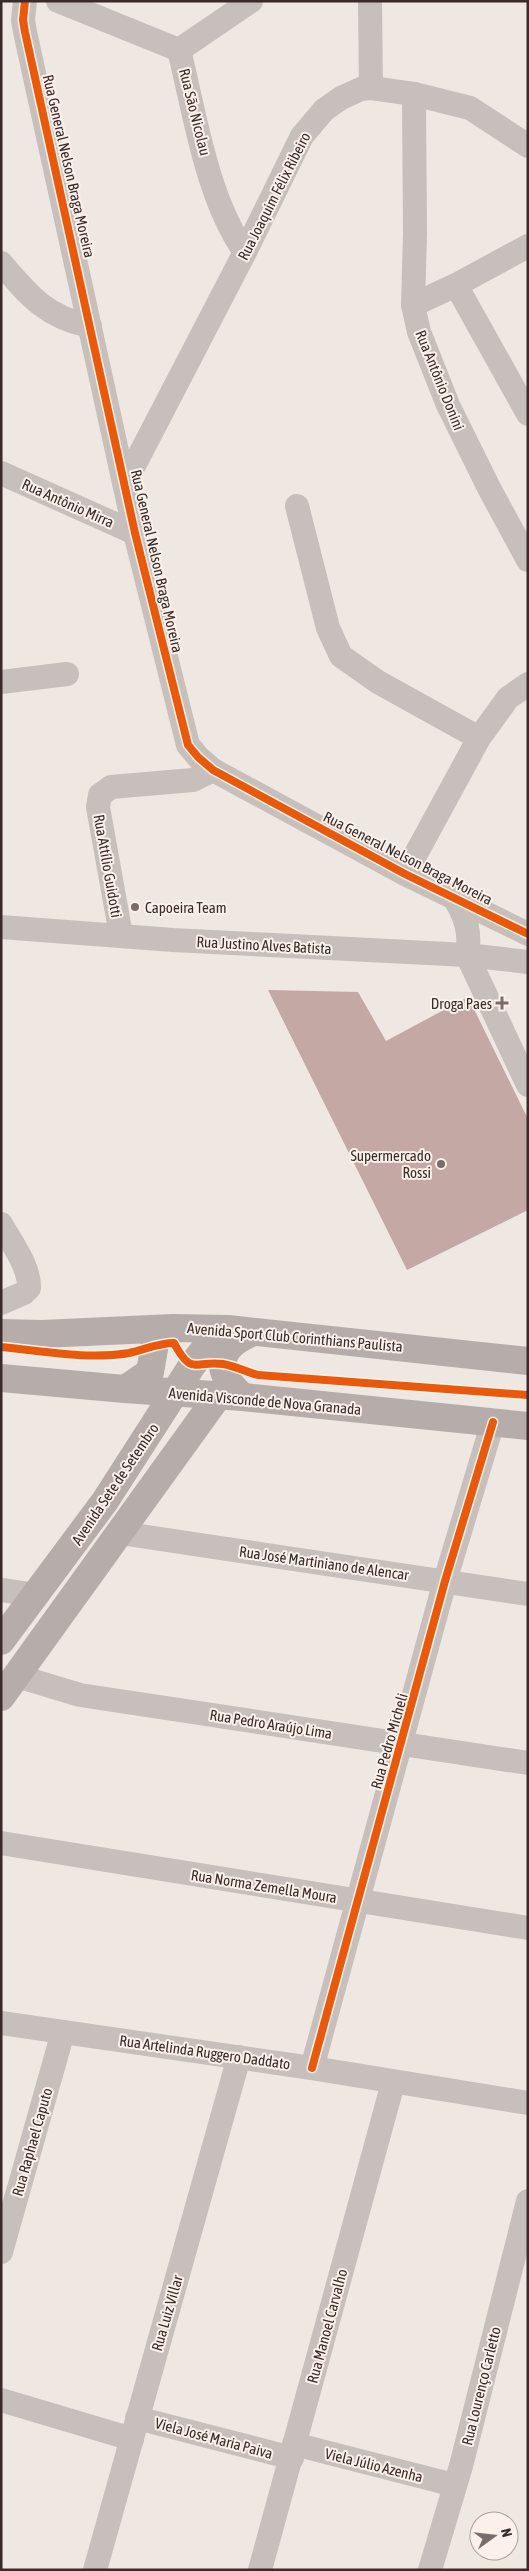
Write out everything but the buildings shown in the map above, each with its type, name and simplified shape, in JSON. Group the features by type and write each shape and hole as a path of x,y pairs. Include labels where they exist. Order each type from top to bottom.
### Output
{"main road":[{"name":"Avenida Sport Club Corinthians Paulista","path":"1,1333 42,1334 228,1328 528,1361"},
{"name":"Avenida Sete de Setembro","path":"1,1641 105,1501 207,1346 228,1328"},
{"path":"125,1389 150,1372 155,1343 153,1329"},
{"path":"231,1396 229,1382 224,1374 223,1354 236,1340 255,1331"},
{"name":"Avenida Visconde de Nova Granada","path":"1,1378 231,1396 528,1426"},
{"name":"Avenida Sete de Setembro","path":"9,1687 120,1533 231,1396"}],"street":[{"name":"Rua General Nelson Braga Moreira","path":"25,1 25,32 135,533 188,745 213,770 405,874 528,934"},
{"path":"58,1 179,50"},
{"name":"Rua São Nicolau","path":"245,252 230,232 219,205 179,50 251,1"},
{"path":"370,1 370,88"},
{"name":"Rua Joaquim Félix Ribeiro","path":"125,483 245,252 302,136 313,121 341,98 362,89 370,88 414,94 470,108 528,146"},
{"name":"Rua Antônio Donini","path":"414,94 415,234 413,305 419,332 445,397 488,488 528,560"},
{"path":"413,305 456,285 528,246"},
{"path":"1,263 22,288 51,313 69,321 90,326"},
{"path":"456,285 528,414"},
{"name":"Rua Antônio Mirra","path":"1,473 135,533"},
{"path":"298,506 328,628 341,656 378,682 479,738"},
{"path":"1,682 67,674"},
{"path":"405,874 479,738 508,698 528,684"},
{"name":"Rua Attílio Guidotti","path":"121,935 98,807 100,795 111,787 193,780 213,770"},
{"path":"455,899 466,917 470,939 467,955 528,1085"},
{"name":"Rua Justino Alves Batista","path":"1,927 173,940 467,955 528,962"},
{"path":"1,1224 25,1269 29,1283 29,1288 24,1293 1,1303"},
{"name":"Rua Pedro Micheli","path":"312,2068 445,1581 493,1422"},
{"name":"Rua José Martiniano de Alencar","path":"120,1533 528,1594"},
{"path":"1,1590 37,1595"},
{"name":"Rua Pedro Araújo Lima","path":"9,1687 80,1695 528,1763"},
{"name":"Rua Norma Zemella Moura","path":"1,1843 528,1928"},
{"name":"Rua Artelinda Ruggero Daddato","path":"1,2023 312,2068 393,2083 528,2103"},
{"name":"Rua Raphael Caputo","path":"1,2252 63,2032"},
{"name":"Rua Luiz Villar","path":"95,2570 239,2057"},
{"name":"Rua Manoel Carvalho","path":"260,2570 393,2083"},
{"name":"Rua Lourenço Carletto","path":"430,2570 461,2466 528,2201"},
{"name":"Viela José Maria Paiva","path":"1,2400 134,2428 293,2451"},
{"name":"Viela Júlio Azenha","path":"293,2451 454,2486"}],"cycle path":[{"path":"25,1 23,20 25,32 135,533 188,745 213,770 405,874 528,934"},
{"path":"1,1347 97,1356 129,1353 157,1345 174,1343 180,1354 190,1364 223,1364 258,1375 528,1395"},
{"path":"312,2068 445,1581 493,1422"}],"place":[{"name":"Capoeira Team","path":"135,907"},
{"name":"Droga Paes","path":"502,1003"},
{"name":"Supermercado Rossi","path":"441,1164"}]}
